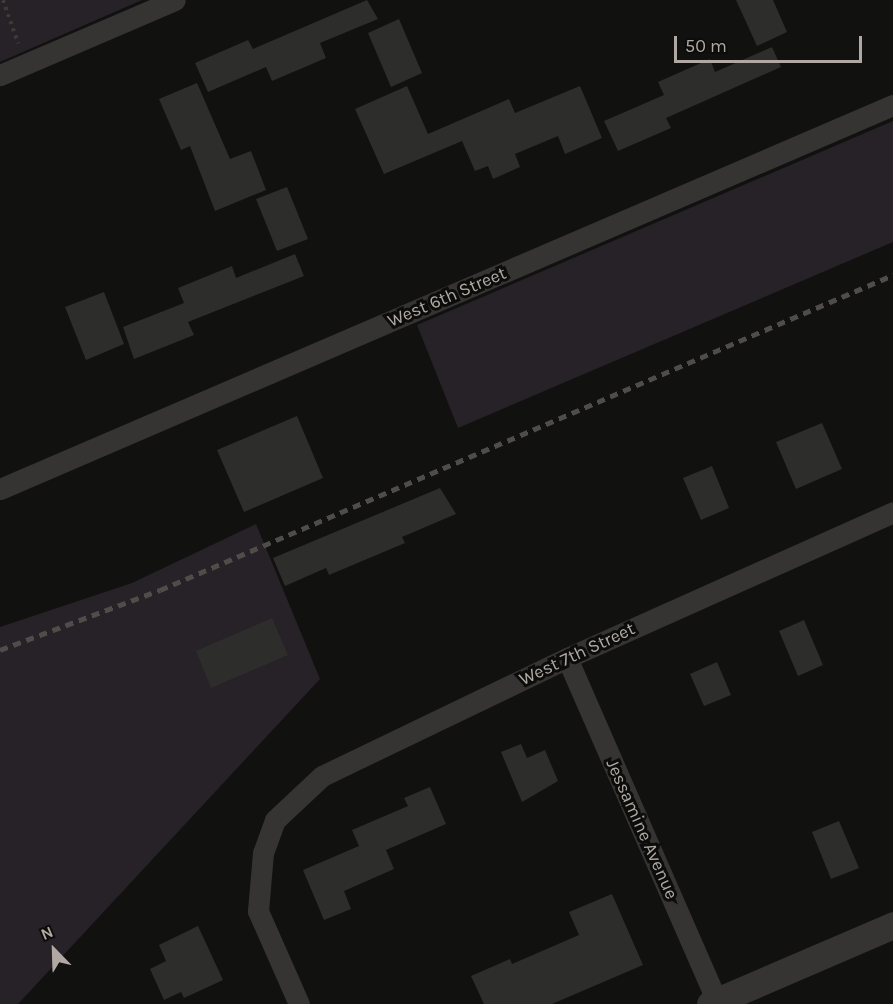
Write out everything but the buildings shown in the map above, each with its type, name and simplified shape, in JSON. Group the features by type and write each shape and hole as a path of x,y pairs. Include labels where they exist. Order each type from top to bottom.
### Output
{"street":[{"path":"0,75 175,0"},
{"name":"West 6th Street","path":"0,489 893,105"},
{"name":"West 7th Street","path":"299,1004 258,911 263,853 274,820 322,776 567,658 893,512"},
{"name":"Jessamine Avenue","path":"567,658 713,1002"},
{"path":"713,1002 893,925"}],"path":[{"path":"3,0 23,51"}],"shaded area":[{"path":"0,0 142,0 0,62"},
{"path":"893,121 893,242 458,428 417,325"},
{"path":"256,524 320,679 18,1004 0,1004 0,627 132,583"}],"railway":[{"path":"0,650 160,590 893,275"}]}
